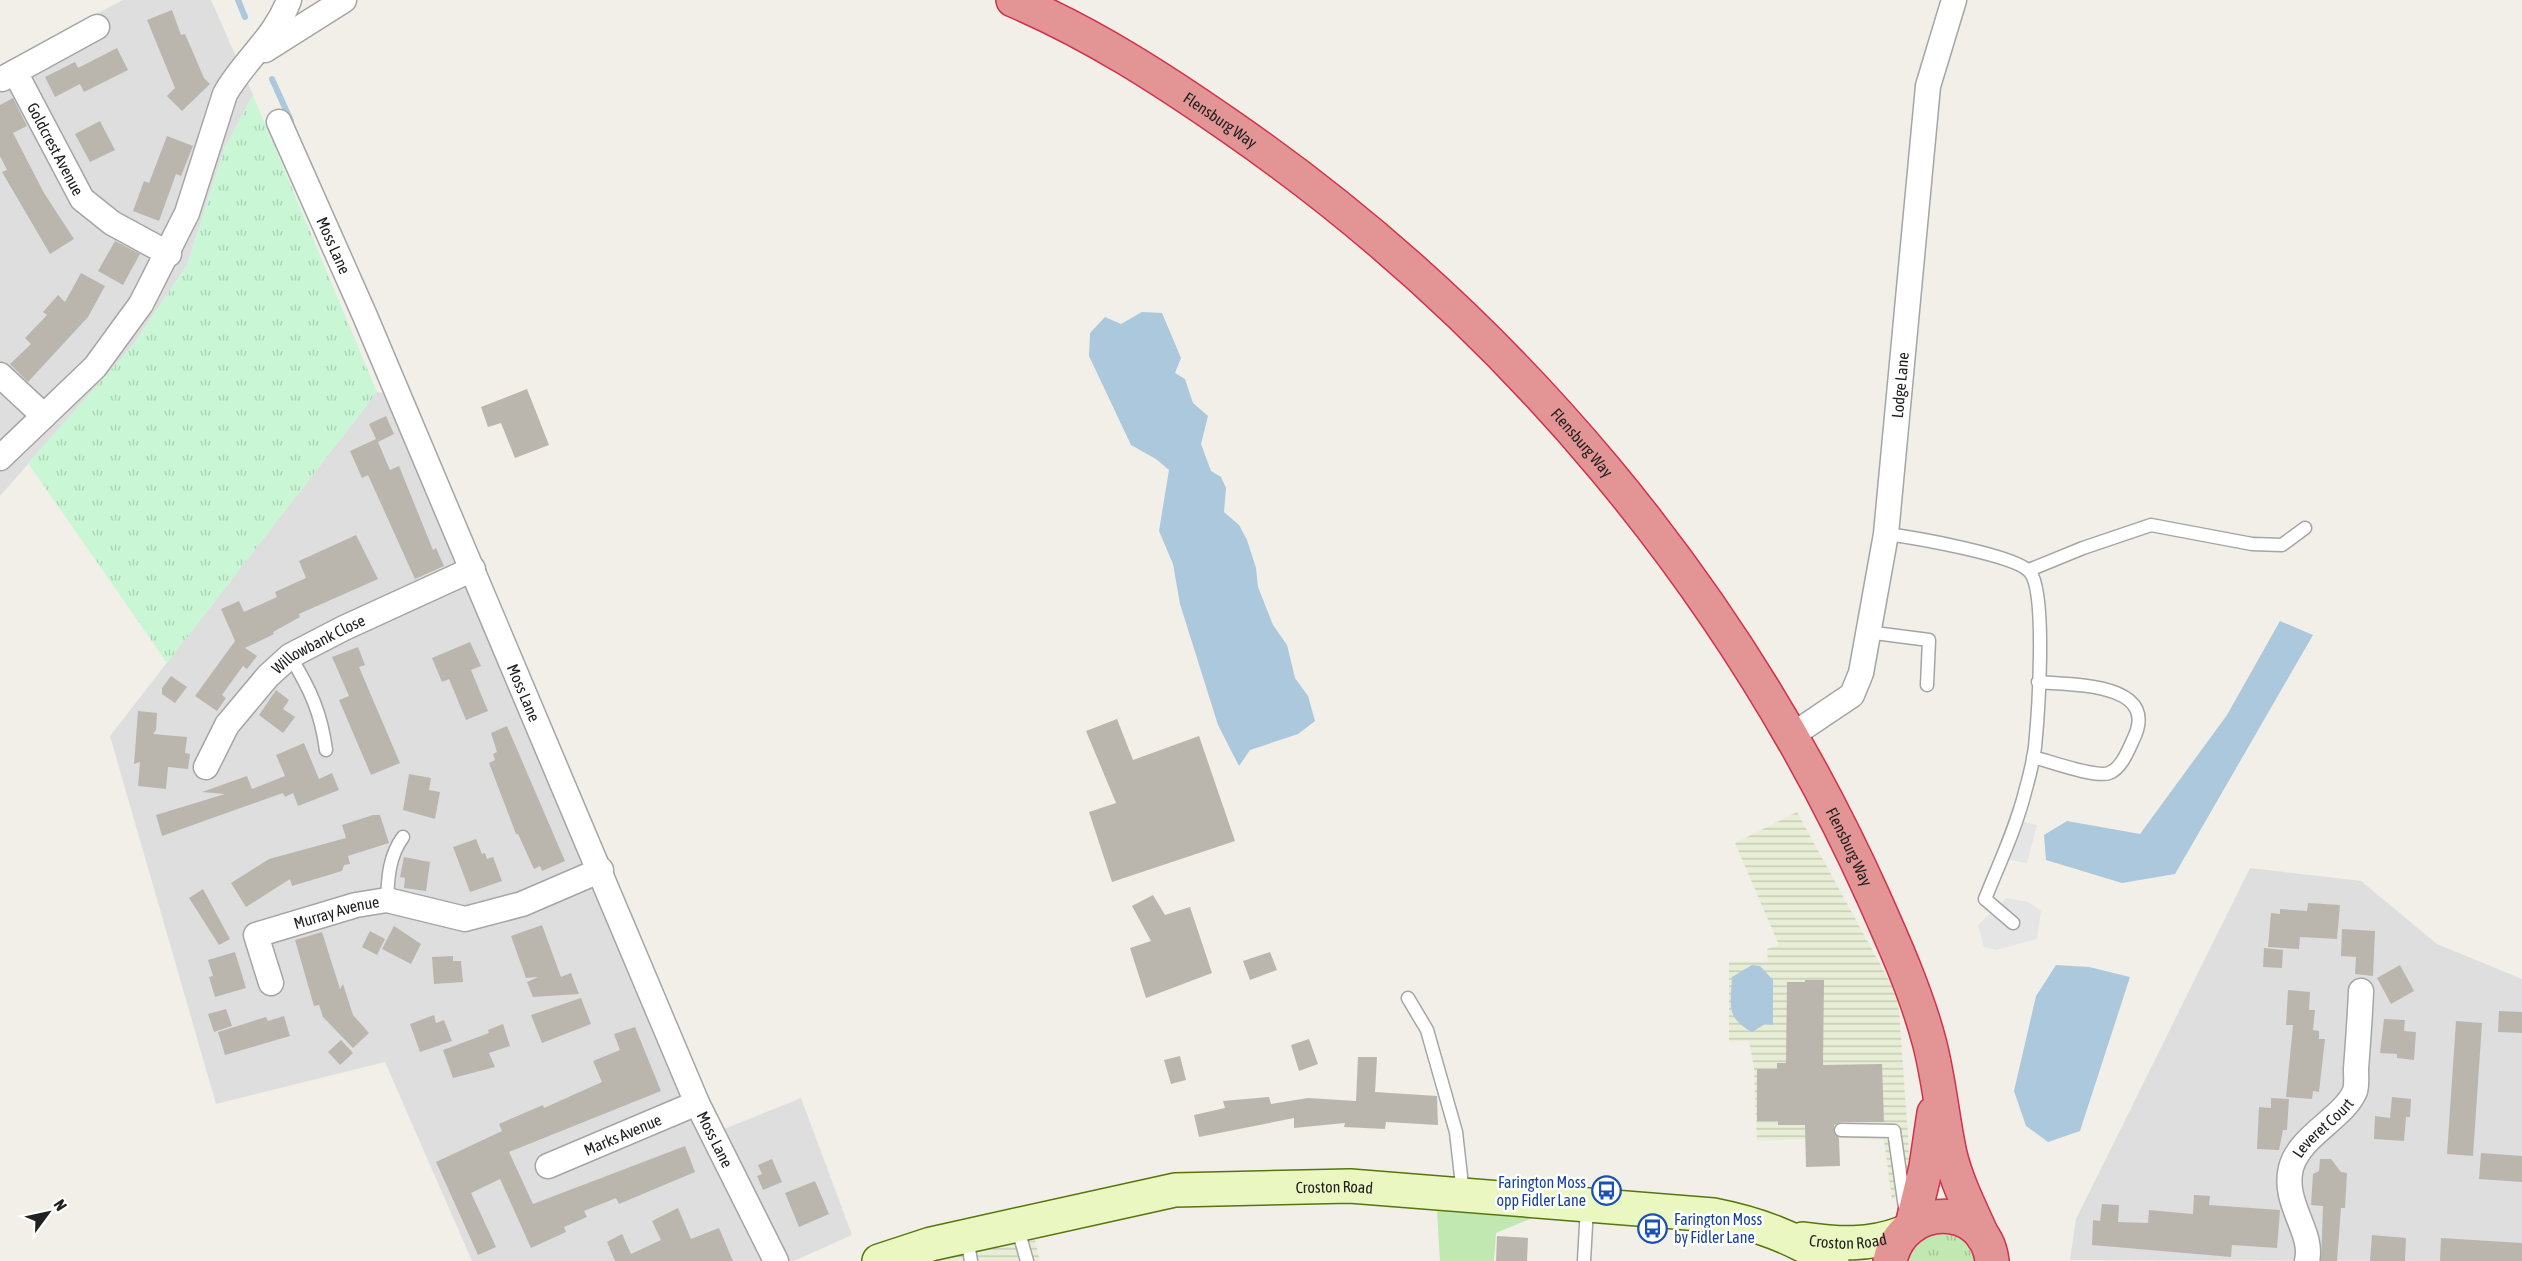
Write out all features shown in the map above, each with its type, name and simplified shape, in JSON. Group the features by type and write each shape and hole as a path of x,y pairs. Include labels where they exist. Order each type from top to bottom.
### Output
{"highway":[{"name":"Flensburg Way","path":"1019,1 1136,63 1268,153 1364,228 1463,316 1560,416 1640,512 1718,619 1791,736 1874,898 1917,1005 1936,1070 1955,1171 1991,1251"},
{"name":"Flensburg Way","path":"1904,1236 1933,1126 1936,1070"},
{"path":"1904,1236 1930,1217 1944,1216 1971,1225 1991,1251"}],"street":[{"path":"0,458 95,367 124,330 169,254 187,213 225,94 232,80 253,58 278,25 289,0"},
{"path":"253,58 344,0"},
{"name":"Lodge Lane","path":"1791,736 1852,696 1861,673 1886,534 1928,86 1954,0"},
{"name":"Goldcrest Avenue","path":"97,27 7,76 82,199 112,223 169,254"},
{"name":"Moss Lane","path":"279,122 473,569 697,1103 776,1261"},
{"path":"0,375 44,416"},
{"name":"Willowbank Close","path":"206,767 227,725 268,676 290,656 344,628 473,569"},
{"name":"Murray Avenue","path":"271,983 256,935 356,905 387,900 465,919 522,904 601,870"},
{"name":"Leveret Court","path":"2307,1261 2309,1254 2302,1226 2291,1202 2291,1168 2308,1139 2334,1116 2355,1091 2361,991"},
{"name":"Marks Avenue","path":"548,1166 697,1103"},
{"name":"Croston Road","path":"879,1261 932,1244 969,1248 1017,1225 1175,1190 1350,1186 1713,1215 1753,1223 1792,1238 1832,1261"},
{"name":"Croston Road","path":"1792,1238 1860,1244 1904,1236"}],"lane":[{"path":"2029,570 2083,548 2151,525 2252,544 2282,545 2305,528"},
{"path":"1886,534 1919,538 2011,561 2029,570 2035,582 2040,606 2033,757 2024,795 1985,898 2013,923"},
{"path":"1867,632 1929,640 1927,685"},
{"path":"290,656 322,718 326,750"},
{"path":"2033,757 2099,774 2111,772 2124,759 2136,735 2139,717 2131,700 2115,691 2038,682"},
{"path":"387,900 388,878 394,849 403,837"},
{"path":"1408,998 1427,1030 1453,1121 1463,1196"},
{"path":"1841,1130 1894,1131 1904,1204 1904,1236"},
{"path":"1584,1261 1587,1206"},
{"path":"1017,1225 1027,1261"}],"shaded area":[{"path":"123,0 211,0 253,95 225,147 187,265 133,345 0,496 0,65"},
{"path":"377,392 390,394 704,1137 801,1098 852,1235 794,1261 472,1261 385,1062 216,1104 110,736"},
{"path":"2021,821 2037,825 2027,863 2009,860"},
{"path":"2250,868 2361,881 2437,944 2522,979 2522,1261 2070,1260 2076,1219"},
{"path":"2006,898 2028,902 2041,911 2037,939 1996,950 1984,947 1978,925"}],"green space":[{"path":"253,95 377,392 167,663 28,463 133,345 187,265 225,147"},
{"path":"1797,812 1898,997 1911,1177 1892,1200 1884,1140 1840,1138 1757,1141 1754,1068 1749,1041 1729,1042 1729,961 1768,962 1767,949 1779,945 1735,843"},
{"path":"1437,1211 1532,1218 1496,1233 1494,1261 1440,1261"},
{"path":"1931,1231 1960,1238 1969,1247 1976,1261 1904,1261 1911,1244"},
{"path":"1035,1240 1040,1261 944,1261 943,1258"}],"water":[{"path":"1142,312 1162,313 1181,358 1175,373 1185,379 1193,403 1208,416 1201,444 1211,471 1221,477 1226,488 1224,512 1239,525 1247,540 1256,568 1258,587 1273,625 1287,645 1295,678 1308,696 1315,721 1298,734 1250,750 1239,766 1218,725 1180,604 1173,564 1159,531 1169,470 1156,459 1131,445 1089,356 1090,333 1105,317 1121,324"},
{"path":"2280,621 2313,635 2175,874 2122,883 2046,860 2044,835 2067,821 2140,834 2227,715"},
{"path":"1752,965 1760,966 1773,980 1773,1025 1765,1024 1752,1032 1737,1021 1731,1003 1732,977"},
{"path":"2056,965 2089,967 2130,977 2080,1131 2048,1142 2026,1126 2014,1091 2036,996"}],"building":[{"path":"172,10 181,35 185,34 204,78 210,84 182,111 167,96 175,88 147,20"},
{"path":"117,48 128,70 84,92 80,84 55,97 45,77 75,62 78,68"},
{"path":"13,98 27,126 13,133 44,193 74,239 50,254 2,172 7,170 0,156 0,105"},
{"path":"100,121 115,150 90,162 75,134"},
{"path":"167,136 193,146 181,176 176,174 159,221 133,211 144,181 149,183"},
{"path":"115,241 140,254 123,285 98,271"},
{"path":"81,273 105,286 88,317 28,382 10,364 31,344 25,338 47,315 43,312 58,295 65,302"},
{"path":"527,389 549,445 515,458 501,423 488,427 481,407"},
{"path":"386,416 394,434 378,442 390,470 399,466 433,550 436,548 444,566 415,579 368,475 362,478 350,451 376,439 369,424"},
{"path":"356,535 378,579 299,614 300,617 273,632 274,634 245,648 257,656 247,669 243,666 232,681 222,695 226,698 217,711 195,696 235,641 221,609 239,601 244,612 277,597 275,592 306,578 299,561"},
{"path":"470,642 481,666 471,670 488,711 466,720 449,679 442,682 432,658"},
{"path":"358,647 365,665 359,667 400,763 371,775 339,700 349,696 332,657"},
{"path":"171,676 187,687 175,703 162,694 162,688"},
{"path":"276,690 289,700 283,709 295,717 283,733 259,715"},
{"path":"138,711 157,713 156,730 153,734 187,737 185,753 190,754 188,769 168,767 166,789 138,786 140,762 134,764"},
{"path":"1117,719 1133,760 1199,736 1235,841 1112,882 1089,812 1116,803 1086,731"},
{"path":"507,726 565,861 542,871 540,866 534,869 516,834 489,763 495,760 493,754 497,752 491,733"},
{"path":"304,743 319,779 332,773 339,790 298,806 293,793 285,797 283,793 162,836 156,815 225,794 202,792 247,776 252,789 285,776 276,755"},
{"path":"409,774 431,778 429,790 440,792 435,819 403,810"},
{"path":"380,815 389,843 348,856 350,864 344,865 342,871 292,886 290,879 246,907 231,883 269,859 346,838 342,825"},
{"path":"476,839 482,854 485,853 487,859 493,857 502,881 470,892 453,847"},
{"path":"404,857 430,862 426,891 404,888 405,878 400,877"},
{"path":"203,889 230,939 219,945 189,898"},
{"path":"1153,895 1165,915 1190,907 1212,973 1146,998 1130,948 1151,941 1132,906"},
{"path":"2308,903 2340,905 2337,939 2300,937 2299,949 2268,947 2271,913 2280,914 2280,909 2307,911"},
{"path":"542,925 561,977 571,973 579,994 533,997 527,982 538,977 526,978 511,936"},
{"path":"394,926 421,944 411,964 382,949"},
{"path":"2342,929 2375,931 2373,976 2355,974 2356,957 2341,956"},
{"path":"370,931 385,939 377,955 362,947"},
{"path":"322,932 340,989 343,984 353,1015 369,1033 353,1048 323,1017 319,1005 314,1006 295,940"},
{"path":"2264,948 2283,950 2282,968 2263,967"},
{"path":"235,952 246,988 215,997 209,977 213,976 208,960"},
{"path":"1270,952 1277,970 1250,980 1243,961"},
{"path":"453,956 453,961 461,961 463,982 434,984 432,957"},
{"path":"2400,965 2414,991 2391,1004 2377,978"},
{"path":"1805,980 1824,980 1823,1065 1882,1064 1884,1122 1841,1122 1834,1125 1834,1133 1839,1138 1840,1166 1806,1167 1805,1125 1778,1125 1778,1121 1757,1121 1757,1069 1777,1069 1777,1063 1786,1063 1787,982 1805,982"},
{"path":"2288,990 2310,992 2309,1010 2315,1010 2313,1030 2319,1031 2319,1039 2325,1039 2319,1092 2313,1091 2312,1099 2286,1097 2293,1025 2286,1025"},
{"path":"581,998 591,1024 542,1043 531,1015"},
{"path":"226,1009 232,1026 214,1032 208,1014"},
{"path":"2499,1011 2522,1012 2522,1033 2498,1032"},
{"path":"434,1015 436,1023 444,1020 452,1041 420,1052 410,1024"},
{"path":"284,1016 290,1036 225,1055 218,1032 266,1017 268,1021"},
{"path":"2384,1019 2405,1020 2404,1031 2416,1032 2414,1060 2397,1058 2397,1054 2380,1053"},
{"path":"2456,1021 2482,1023 2473,1156 2447,1154"},
{"path":"503,1024 510,1046 489,1053 495,1067 453,1078 443,1050 489,1033 488,1030"},
{"path":"635,1027 661,1091 509,1152 533,1204 685,1146 695,1172 619,1204 616,1198 584,1211 587,1217 564,1227 566,1232 531,1248 500,1179 471,1193 496,1247 478,1255 436,1162 502,1131 499,1124 543,1105 544,1108 602,1082 593,1061 620,1050 614,1034"},
{"path":"1309,1039 1318,1064 1299,1071 1291,1045"},
{"path":"341,1040 353,1053 340,1065 328,1052"},
{"path":"1180,1056 1186,1080 1171,1084 1164,1060"},
{"path":"1358,1057 1377,1057 1375,1092 1437,1096 1438,1125 1386,1122 1385,1129 1344,1127 1345,1123 1294,1128 1294,1118 1199,1137 1194,1115 1225,1108 1223,1101 1269,1097 1271,1104 1308,1098 1356,1101"},
{"path":"2392,1097 2411,1099 2410,1117 2406,1117 2404,1141 2374,1139 2375,1116 2390,1118"},
{"path":"2271,1098 2289,1099 2287,1130 2283,1130 2279,1150 2257,1149 2259,1107 2271,1108"},
{"path":"2481,1153 2522,1156 2522,1182 2479,1179"},
{"path":"772,1159 782,1182 763,1190 757,1176 762,1174 758,1165"},
{"path":"2320,1159 2331,1159 2341,1172 2347,1173 2345,1208 2341,1208 2337,1261 2321,1261 2323,1206 2311,1205 2313,1174 2319,1171"},
{"path":"815,1181 829,1214 799,1227 785,1193"},
{"path":"2194,1195 2210,1196 2209,1205 2280,1210 2277,1248 2232,1245 2231,1257 2092,1245 2093,1220 2100,1221 2102,1204 2119,1205 2118,1222 2148,1223 2149,1210 2193,1214"},
{"path":"678,1208 691,1239 719,1228 733,1261 615,1261 607,1242 622,1234 631,1254 661,1240 652,1221"},
{"path":"2372,1235 2406,1238 2405,1261 2370,1261"},
{"path":"1497,1236 1528,1238 1527,1261 1496,1261"},
{"path":"2441,1238 2522,1243 2522,1261 2440,1261"}],"waterway":[{"path":"238,0 245,17"},
{"path":"272,79 291,121"}],"place":[{"name":"Farington Moss opp Fidler Lane","path":"1607,1191"},
{"name":"Farington Moss by Fidler Lane","path":"1653,1228"}]}
